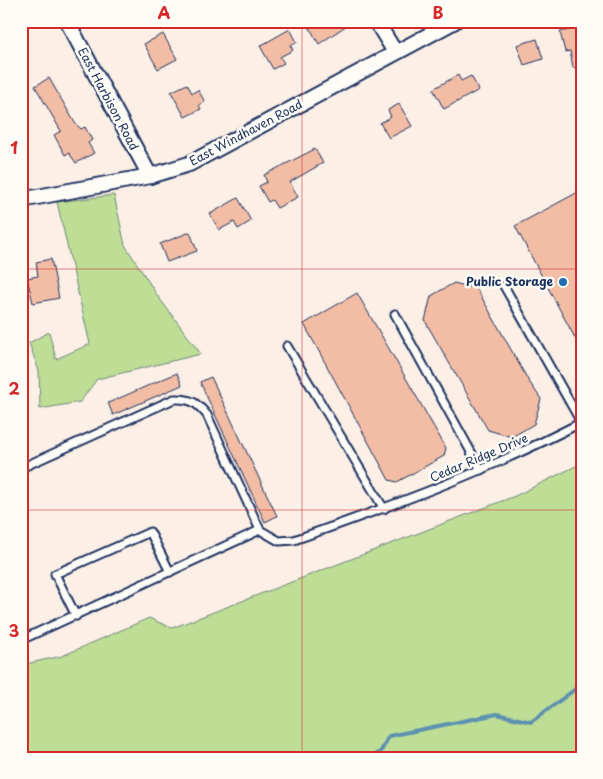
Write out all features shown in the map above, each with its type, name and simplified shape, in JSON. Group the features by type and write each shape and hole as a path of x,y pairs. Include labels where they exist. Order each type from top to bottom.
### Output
{"street":[{"name":"East Harbison Road","path":"67,21 150,176"},
{"path":"376,21 395,52"},
{"name":"East Windhaven Road","path":"21,200 150,176 189,164 455,21"}],"lane":[{"path":"504,286 581,422"},
{"path":"395,314 481,470"},
{"path":"287,346 384,509"},
{"path":"21,468 174,399 187,398 197,404 207,416 260,530 21,640"},
{"name":"Cedar Ridge Drive","path":"260,530 279,541 294,540 384,509 481,470 537,446 581,422"},
{"path":"76,616 55,574 150,532 170,572"}],"green space":[{"path":"114,195 125,245 157,295 201,354 97,379 80,402 40,409 39,371 29,343 49,332 56,359 90,344 57,202"},
{"path":"582,436 582,758 21,758 21,665 62,656 149,618 172,628 515,496 578,465 577,439"}],"building":[{"path":"314,21 353,21 319,44 308,25"},
{"path":"578,28 582,43 580,49 582,66 573,68 570,51 565,52 560,32"},
{"path":"290,29 297,42 290,45 293,50 280,57 284,63 273,69 260,46"},
{"path":"163,34 177,59 158,69 144,44"},
{"path":"537,39 543,59 524,65 517,45"},
{"path":"458,75 461,81 471,76 479,90 444,109 433,89"},
{"path":"49,78 75,123 81,129 85,127 92,140 88,143 94,153 76,163 69,153 65,155 54,135 61,131 35,86"},
{"path":"187,84 192,93 198,90 205,102 199,105 201,109 185,117 171,92"},
{"path":"399,104 412,126 389,138 380,123 391,117 388,110"},
{"path":"315,149 323,163 290,182 298,197 277,208 272,200 268,202 259,186 267,182 264,175"},
{"name":"Public Storage","path":"582,190 582,351 515,226"},
{"path":"238,198 251,221 238,229 234,222 219,230 210,214"},
{"path":"190,232 197,251 167,262 160,244"},
{"path":"51,259 59,298 33,303 27,278 38,276 36,262"},
{"path":"454,283 477,289 528,380 541,399 534,424 512,437 488,430 425,321 431,296"},
{"path":"357,293 446,448 444,456 397,482 389,480 304,324"},
{"path":"177,373 182,385 113,415 108,403"},
{"path":"211,377 277,516 265,522 200,382"}],"waterway":[{"path":"372,758 381,751 389,736 497,714 531,722 582,684"}],"place":[{"name":"Public Storage","path":"563,282"}]}
